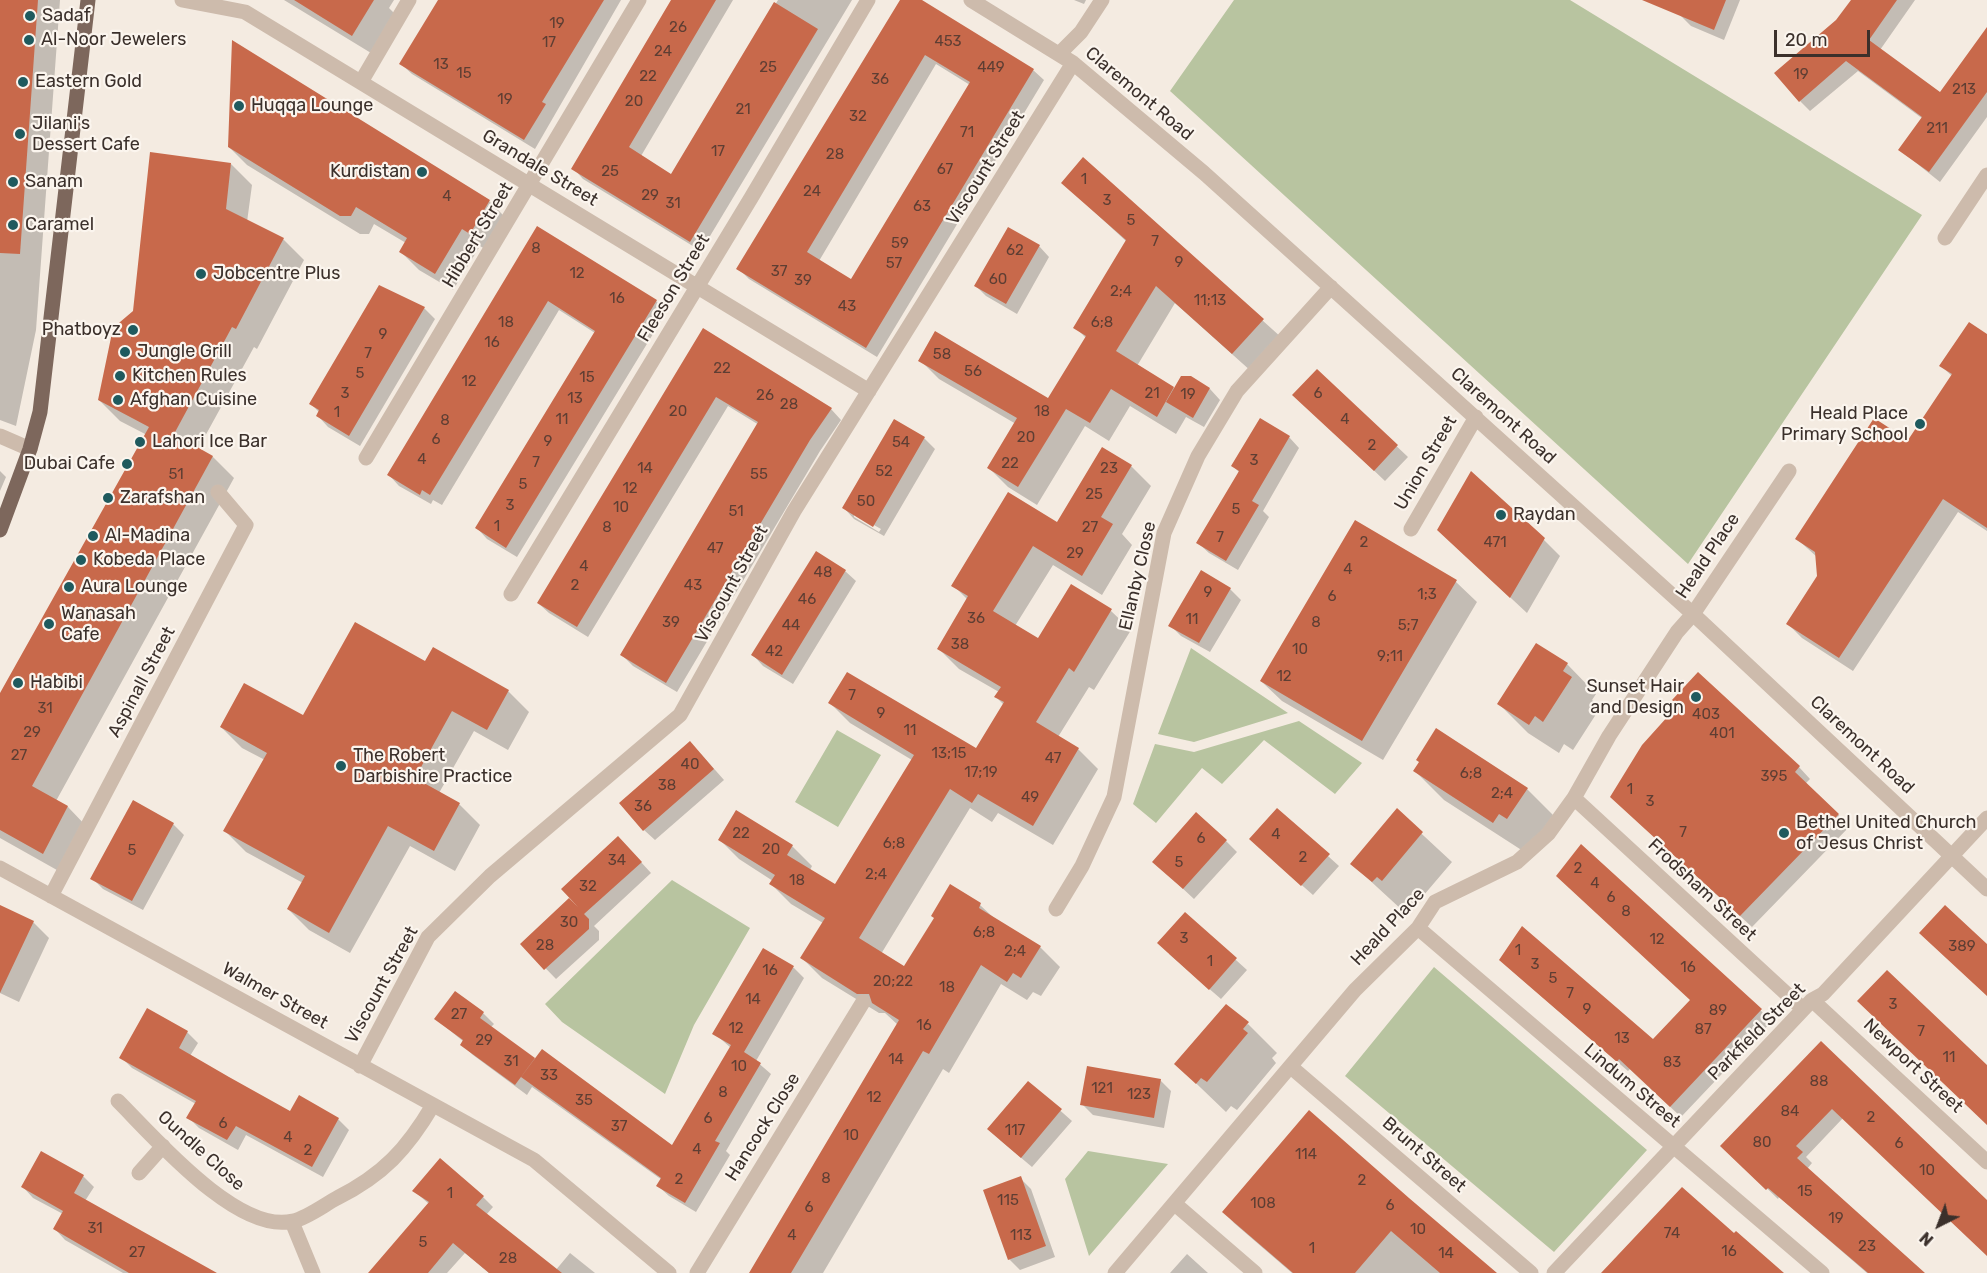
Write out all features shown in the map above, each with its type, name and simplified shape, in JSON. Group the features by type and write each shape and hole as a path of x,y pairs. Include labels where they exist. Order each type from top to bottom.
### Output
{"main road":[{"path":"0,530 30,448 45,383 88,0"}],"street":[{"name":"Grandale Street","path":"182,0 245,12 869,391"},
{"path":"361,82 409,0"},
{"name":"Hibbert Street","path":"366,458 639,0"},
{"name":"Fleeson Street","path":"511,594 868,0"},
{"name":"Claremont Road","path":"971,0 1073,63 1204,173 1693,614 1987,890"},
{"path":"1059,54 1081,33 1102,0"},
{"name":"Viscount Street","path":"360,1066 428,937 490,876 680,715 794,511 1073,63"},
{"path":"1945,238 1987,175"},
{"name":"Ellanby Close","path":"1056,909 1082,866 1114,797 1164,533 1198,456 1237,391 1331,287"},
{"name":"Union Street","path":"1411,529 1476,417"},
{"path":"0,436 30,448"},
{"name":"Heald Place","path":"1115,1273 1355,990 1418,928 1435,902 1517,862 1548,834 1574,798 1609,736 1677,632 1693,614 1789,471"},
{"name":"Aspinall Street","path":"51,896 246,525 218,492"},
{"name":"Frodsham Street","path":"1574,798 1808,1004"},
{"name":"Parkfield Street","path":"1554,1273 1808,1004 1830,987 1987,818"},
{"name":"Walmer Street","path":"0,868 534,1160 669,1273"},
{"name":"Lindum Street","path":"1418,928 1822,1273"},
{"name":"Hancock Close","path":"696,1273 863,1002"},
{"name":"Newport Street","path":"1808,1004 1987,1162"},
{"name":"Brunt Street","path":"1291,1067 1531,1273"},
{"name":"Oundle Close","path":"118,1101 229,1206 262,1220 292,1222"},
{"path":"313,1273 292,1222 359,1187 391,1163 416,1134 433,1105"},
{"path":"138,1173 163,1146"},
{"path":"1175,1204 1255,1273"}],"green space":[{"path":"1234,0 1570,0 1922,215 1688,564 1170,91"},
{"path":"1191,648 1288,713 1194,742 1158,734"},
{"path":"1299,721 1362,763 1335,794 1264,740 1222,784 1202,768 1156,823 1133,804 1155,744 1194,752"},
{"path":"837,730 881,755 838,827 795,802"},
{"path":"672,880 750,928 694,1025 665,1094 562,1022 545,1004"},
{"path":"1434,967 1647,1150 1554,1252 1345,1076"},
{"path":"1088,1151 1168,1164 1089,1256 1065,1179"}],"building":[{"path":"0,0 38,0 20,254 0,253"},
{"path":"294,0 374,0 352,36"},
{"path":"438,0 604,0 542,102 546,104 524,140 399,64"},
{"path":"671,0 716,0 629,147 671,174 774,2 818,29 690,242 571,169"},
{"path":"900,0 922,0 1034,69 866,348 736,269","holes":["925,55 970,82 851,279 807,252"]},
{"path":"1642,0 1726,0 1714,30"},
{"path":"1851,0 1897,0 1869,40 1940,92 1987,27 1987,92 1929,172 1898,150 1922,117 1846,61 1799,102 1774,73 1836,20"},
{"path":"232,40 490,200 470,234 462,229 435,274 399,252 407,238 356,207 351,216 340,216 228,147"},
{"path":"150,152 231,163 226,209 284,238 236,329 232,327 174,434 213,456 32,786 68,806 43,854 0,830 0,693 149,427 98,400 113,328 133,311"},
{"path":"1083,157 1264,319 1232,354 1156,286 1116,351 1174,387 1157,417 1111,389 1090,423 1066,409 1018,487 987,468 1017,418 918,361 935,331 1048,398 1086,336 1073,328 1126,240 1061,183"},
{"path":"537,226 657,300 506,548 475,528 595,331 548,301 430,495 422,490 420,495 387,475"},
{"path":"1008,227 1040,245 1006,304 974,286"},
{"path":"379,285 425,307 349,436 316,416 319,410 309,404"},
{"path":"1969,322 1987,334 1987,528 1943,499 1839,658 1786,624 1817,576 1815,552 1795,539 1874,418 1908,440 1952,374 1939,366"},
{"path":"703,328 832,408 810,440 666,683 620,655 758,422 716,397 577,627 537,603"},
{"path":"1317,369 1398,445 1374,471 1292,395"},
{"path":"1181,376 1191,376 1210,388 1193,418 1166,402"},
{"path":"1260,418 1290,436 1252,501 1259,505 1226,561 1196,543 1239,471 1231,466"},
{"path":"894,419 925,437 873,527 842,508"},
{"path":"1102,447 1132,465 1101,517 1113,524 1082,576 1033,546 993,611 1038,638 1071,584 1112,609 1074,672 1069,668 1036,722 1079,748 1033,826 978,794 972,803 950,789 859,938 904,966 934,918 931,916 950,884 981,903 979,908 1041,946 1021,978 1013,973 1007,982 981,965 929,1054 923,1051 791,1273 749,1273 899,1020 872,1003 869,994 857,994 800,958 825,918 769,884 775,875 718,840 736,810 793,845 787,855 835,884 914,755 828,703 847,672 976,748 1004,702 994,697 1001,687 937,649 968,596 951,586 1008,492 1057,522"},
{"path":"1471,471 1545,538 1510,598 1437,530"},
{"path":"1355,520 1457,580 1362,741 1260,681"},
{"path":"816,551 846,570 782,675 751,655"},
{"path":"1201,570 1231,588 1199,643 1168,626"},
{"name":"The Robert Darbishire Practice","path":"355,622 425,661 433,647 509,690 487,730 452,711 415,778 460,803 434,851 388,826 329,933 287,909 305,876 223,831 267,753 220,727 244,683 303,715"},
{"path":"1536,643 1568,663 1563,671 1572,677 1543,722 1535,716 1529,725 1497,704"},
{"path":"1698,672 1800,766 1795,772 1839,814 1740,916 1610,797 1642,745 1678,705 1672,700"},
{"path":"1436,728 1528,788 1507,819 1499,814 1493,823 1413,771 1419,762 1416,760"},
{"path":"690,741 714,769 643,831 619,803"},
{"path":"133,800 174,823 132,901 90,879"},
{"path":"1277,808 1330,854 1301,886 1249,839"},
{"path":"1397,808 1423,832 1382,881 1377,877 1372,882 1350,864"},
{"path":"1196,812 1227,840 1183,889 1152,862"},
{"path":"618,836 642,862 584,914 589,919 589,929 544,970 520,944 569,898 578,907 561,889"},
{"path":"1581,844 1762,1009 1670,1107 1619,1059 1617,1062 1499,960 1522,926 1653,1039 1690,1000 1556,876"},
{"path":"0,905 34,921 0,993"},
{"path":"1945,905 1987,944 1987,996 1919,933"},
{"path":"1185,912 1237,958 1209,990 1157,943"},
{"path":"763,948 794,966 744,1052 761,1063 715,1141 720,1143 685,1203 656,1186 661,1178 521,1077 542,1049 672,1145 731,1045 712,1034"},
{"path":"1887,970 1987,1065 1987,1125 1857,1001"},
{"path":"455,991 484,1012 480,1018 535,1058 515,1085 460,1045 463,1040 434,1019"},
{"path":"1226,1004 1249,1022 1243,1029 1248,1033 1207,1082 1201,1078 1196,1084 1174,1064"},
{"path":"147,1008 188,1031 179,1048 229,1077 290,1111 299,1095 339,1118 312,1167 236,1126 227,1140 186,1118 196,1101 119,1058"},
{"path":"1821,1041 1987,1200 1987,1256 1832,1109 1796,1146 1803,1152 1797,1158 1925,1273 1868,1273 1768,1188 1766,1190 1720,1146"},
{"path":"1087,1066 1161,1079 1154,1118 1080,1105"},
{"path":"1028,1081 1062,1109 1021,1158 987,1129"},
{"path":"1309,1110 1497,1273 1440,1273 1391,1231 1355,1273 1293,1273 1222,1212"},
{"path":"41,1151 84,1175 74,1193 217,1273 129,1273 53,1229 63,1211 21,1187"},
{"path":"440,1158 484,1196 476,1205 562,1273 489,1273 453,1243 428,1273 368,1273 429,1202 412,1191"},
{"path":"1021,1176 1046,1246 1008,1260 983,1190"},
{"path":"1682,1187 1734,1233 1736,1231 1784,1273 1601,1273"}],"place":[{"name":"Sadaf","path":"30,16"},
{"name":"Al-Noor Jewelers","path":"29,40"},
{"name":"Eastern Gold","path":"23,82"},
{"name":"Huqqa Lounge","path":"239,106"},
{"name":"Jilani's Dessert Cafe","path":"20,134"},
{"name":"Kurdistan","path":"422,172"},
{"name":"Sanam","path":"13,182"},
{"name":"Caramel","path":"13,225"},
{"name":"Jobcentre Plus","path":"201,274"},
{"name":"Phatboyz","path":"133,330"},
{"name":"Jungle Grill","path":"125,352"},
{"name":"Kitchen Rules","path":"120,376"},
{"name":"Afghan Cuisine","path":"118,400"},
{"name":"Heald Place Primary School","path":"1920,424"},
{"name":"Lahori Ice Bar","path":"140,442"},
{"name":"Dubai Cafe","path":"127,464"},
{"name":"Zarafshan","path":"108,498"},
{"name":"Raydan","path":"1501,515"},
{"name":"Al-Madina","path":"93,536"},
{"name":"Kobeda Place","path":"81,560"},
{"name":"Aura Lounge","path":"69,587"},
{"name":"Wanasah Cafe","path":"49,624"},
{"name":"Habibi","path":"18,683"},
{"name":"Sunset Hair and Design","path":"1696,697"},
{"name":"The Robert Darbishire Practice","path":"341,766"},
{"name":"Bethel United Church of Jesus Christ","path":"1784,833"}]}
